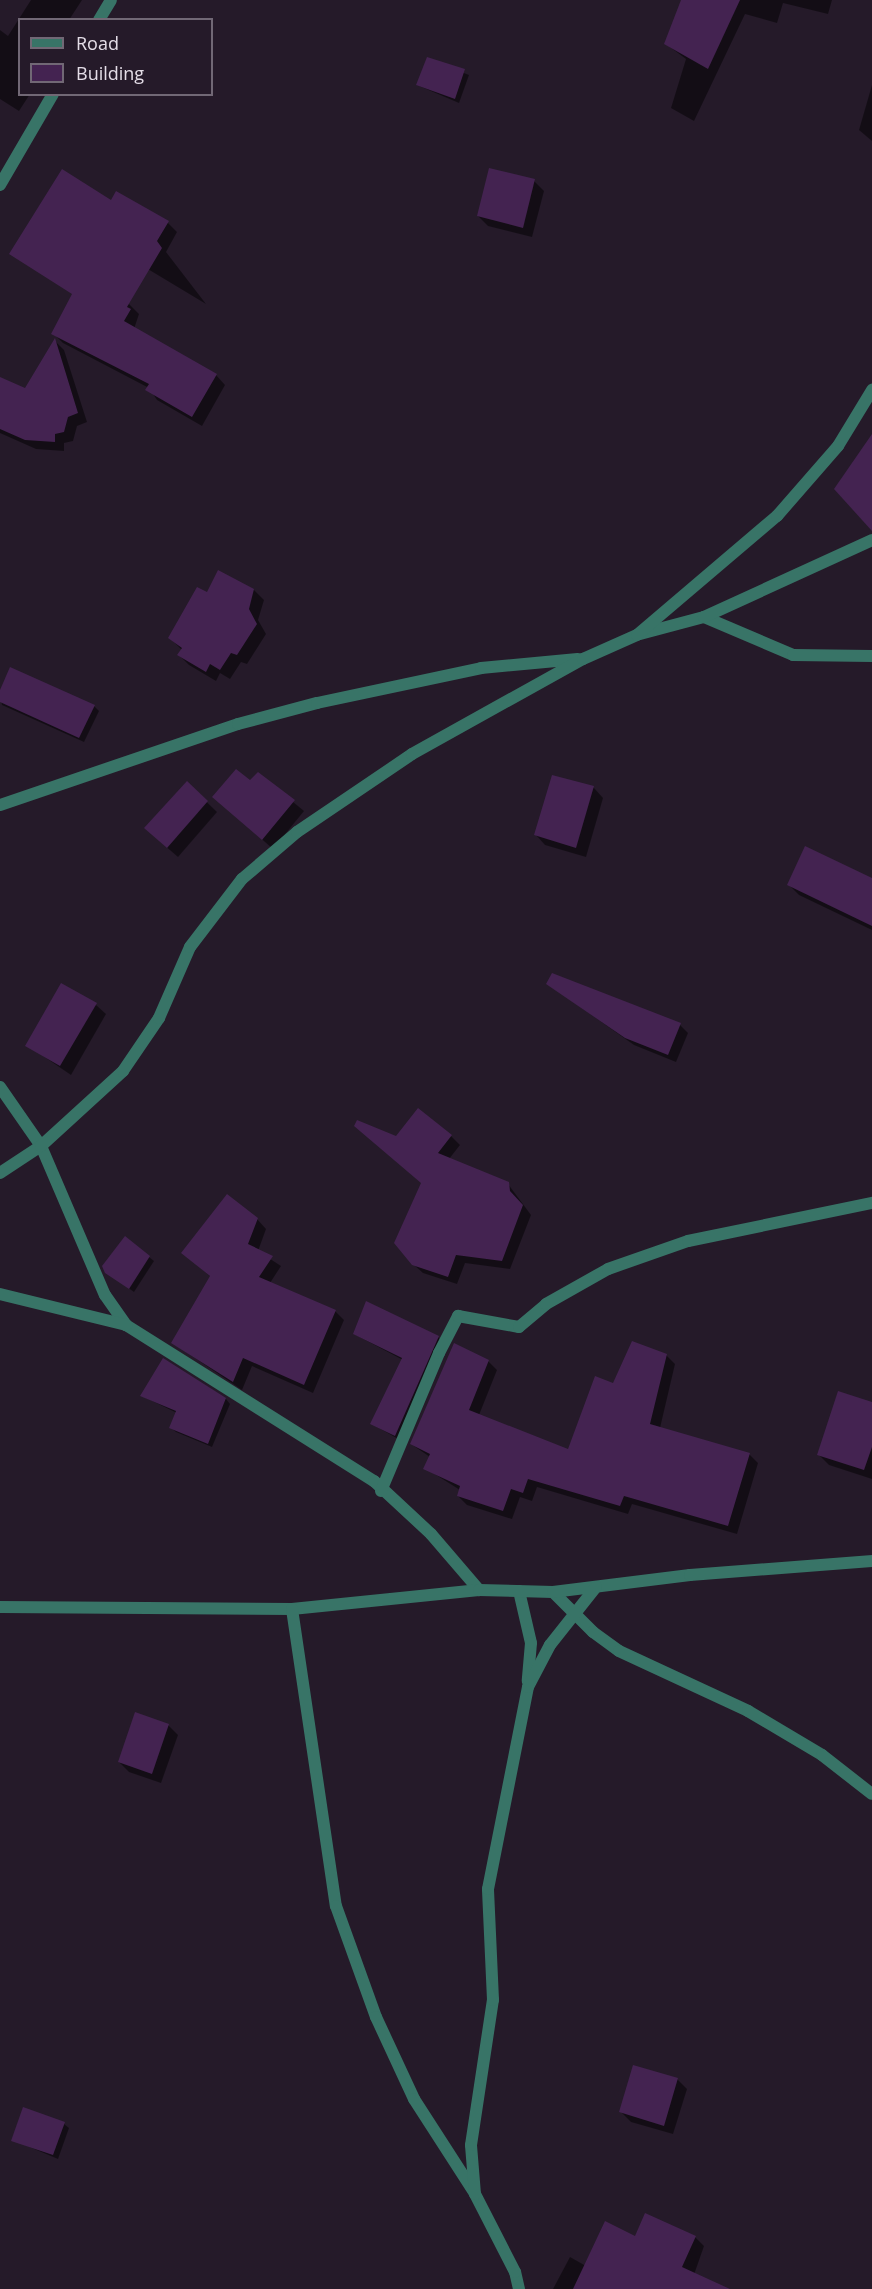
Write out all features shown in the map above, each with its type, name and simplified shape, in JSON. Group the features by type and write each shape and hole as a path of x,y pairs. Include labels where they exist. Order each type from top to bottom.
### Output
{"street":[{"path":"100,18 112,1"},
{"path":"0,185 52,96"},
{"path":"637,635 777,516 838,446 872,390"},
{"path":"0,1173 41,1146 123,1071 159,1017 190,947 242,879 350,793 494,706 583,658 637,635 704,617 872,540"},
{"path":"704,617 793,656 872,656"},
{"path":"0,805 238,724 317,703 481,668 583,658"},
{"path":"0,1088 41,1146 105,1295 126,1325"},
{"path":"381,1491 438,1353 459,1316 519,1327 546,1304 608,1269 688,1241 872,1203"},
{"path":"0,1294 126,1325 374,1481 381,1491 431,1534 478,1590"},
{"path":"0,1607 292,1609 478,1590 553,1592 690,1575 872,1562"},
{"path":"528,1687 550,1645 573,1612 596,1587"},
{"path":"476,2194 471,2145 493,2000 488,1889 528,1687 531,1643 519,1591"},
{"path":"553,1592 618,1651 748,1711 822,1755 872,1794"},
{"path":"292,1609 336,1906 376,2017 414,2099 476,2194 515,2272 519,2289"}],"building":[{"path":"681,0 740,0 708,69 664,44"},
{"path":"427,57 465,69 455,99 416,85"},
{"path":"489,168 535,179 523,228 477,216"},
{"path":"62,169 111,200 116,191 169,221 157,241 162,248 127,307 131,309 124,321 217,374 192,417 145,390 149,384 51,334 72,294 9,254"},
{"path":"55,338 78,413 68,417 64,432 55,434 55,442 25,440 0,429 0,377 25,388"},
{"path":"872,434 872,531 834,489"},
{"path":"218,570 254,589 249,609 257,624 237,655 231,653 220,670 210,664 206,672 177,655 182,648 168,638 197,587 207,592"},
{"path":"10,667 95,705 79,738 0,702 0,690"},
{"path":"236,769 250,780 258,772 295,800 262,840 212,797"},
{"path":"552,775 594,786 576,848 534,835"},
{"path":"187,781 208,801 167,848 144,828"},
{"path":"805,846 872,878 872,926 787,885"},
{"path":"552,973 681,1023 668,1055 625,1038 546,984"},
{"path":"61,983 97,1003 60,1066 25,1046"},
{"path":"418,1108 452,1135 438,1153 509,1182 510,1191 523,1205 502,1261 456,1255 448,1277 412,1265 394,1243 421,1183 354,1126 357,1120 396,1136"},
{"path":"227,1194 258,1218 248,1244 273,1256 259,1277 336,1310 304,1385 243,1358 233,1382 171,1343 210,1276 181,1253"},
{"path":"125,1236 150,1256 129,1289 105,1273 102,1266"},
{"path":"366,1301 439,1336 395,1436 370,1424 402,1358 353,1334"},
{"path":"632,1341 667,1354 650,1424 750,1453 728,1526 624,1496 620,1506 528,1479 523,1493 511,1489 503,1511 457,1496 460,1486 423,1469 430,1454 410,1444 454,1343 489,1360 469,1410 568,1449 595,1376 613,1383"},
{"path":"163,1358 226,1398 208,1444 169,1428 176,1411 140,1396"},
{"path":"838,1391 872,1402 872,1447 864,1470 817,1455"},
{"path":"135,1712 169,1724 152,1774 118,1762"},
{"path":"633,2065 678,2078 664,2126 619,2112"},
{"path":"23,2107 65,2122 53,2155 11,2141"},
{"path":"645,2213 696,2236 682,2267 730,2289 573,2289 605,2221 635,2236"}]}
